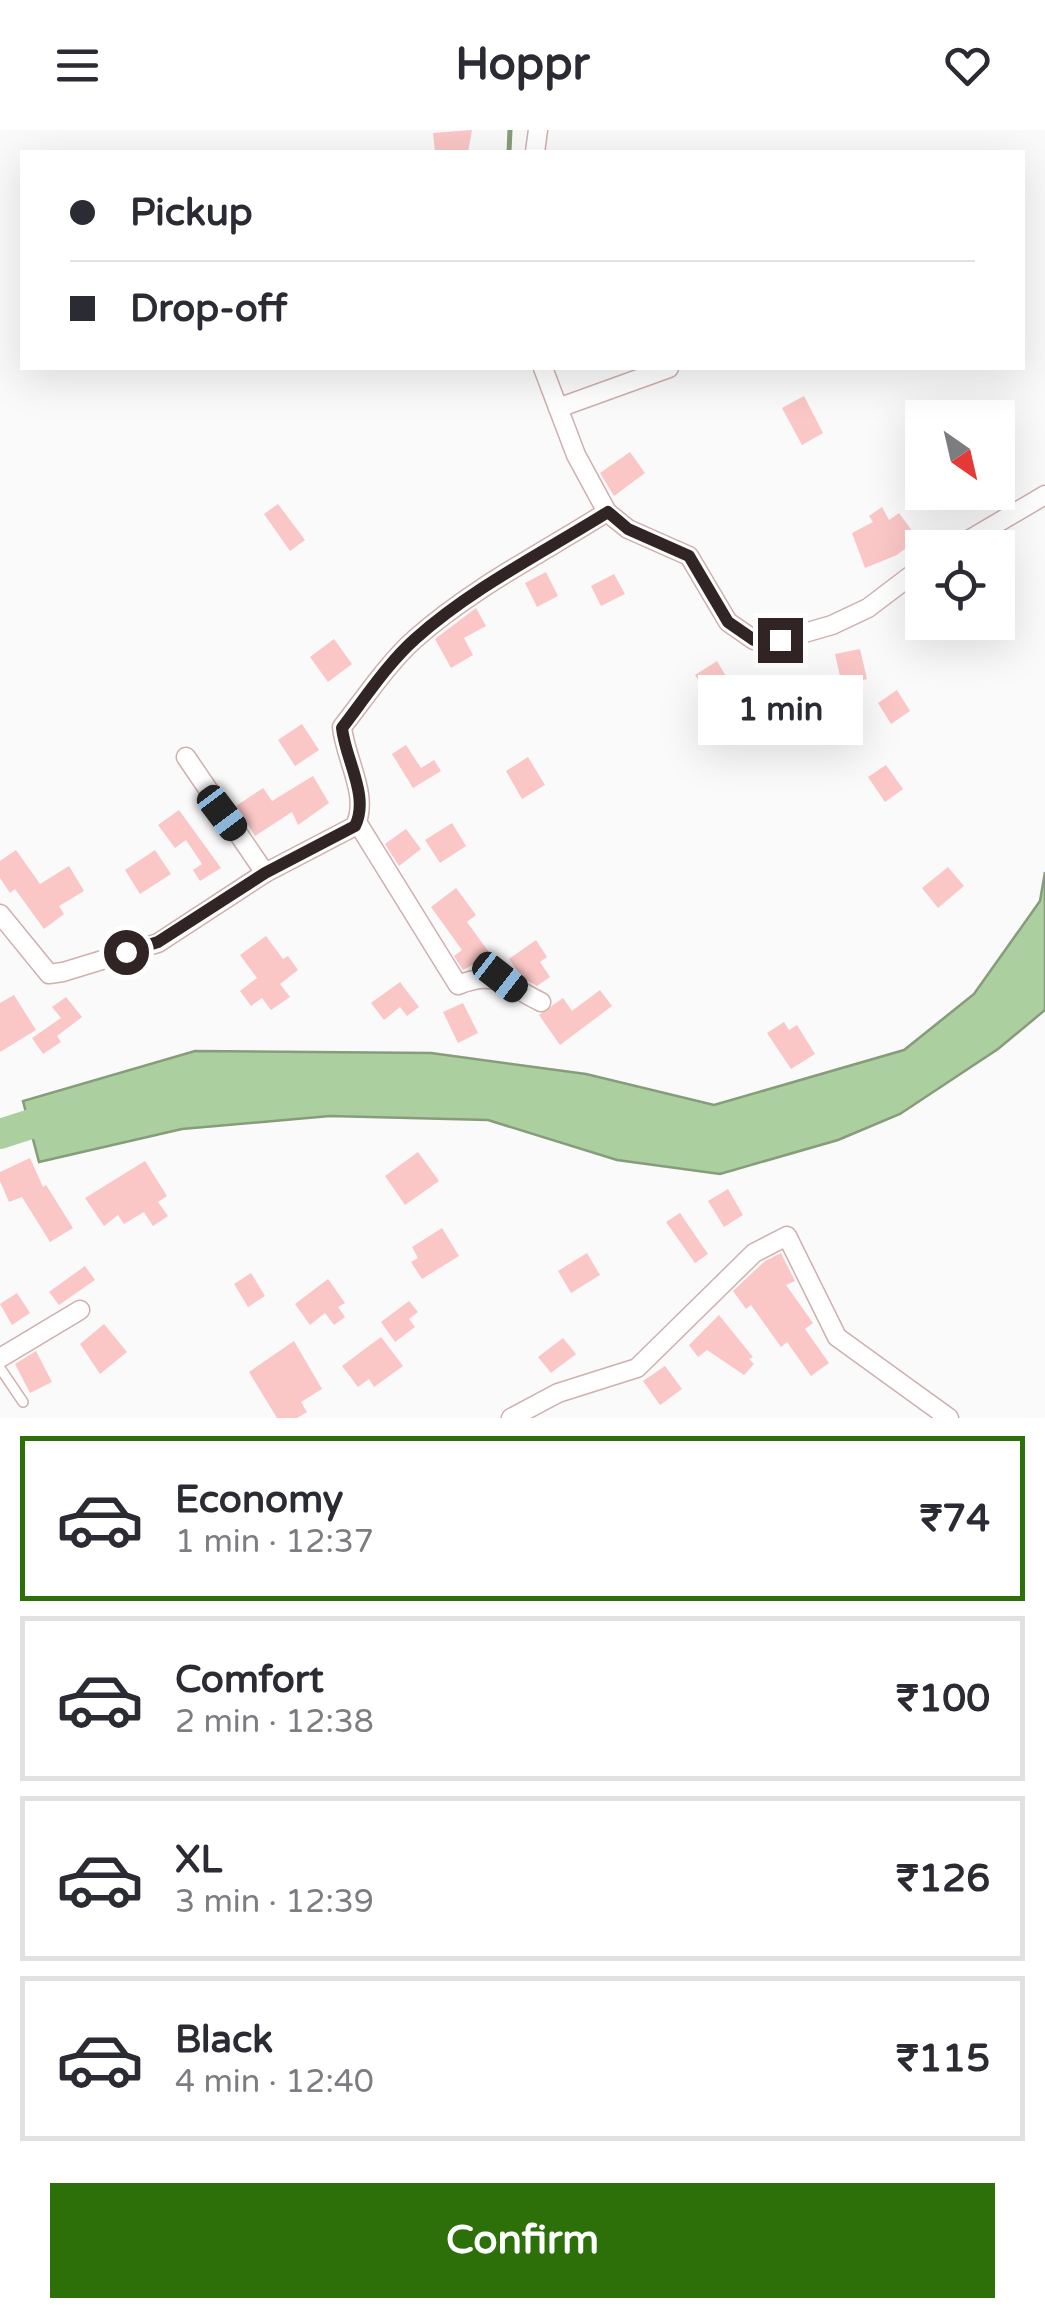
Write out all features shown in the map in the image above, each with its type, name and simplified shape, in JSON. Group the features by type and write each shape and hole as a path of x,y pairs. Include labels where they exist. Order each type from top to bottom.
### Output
{"street":[{"path":"544,370 576,455 608,512 628,529 689,556 728,622 754,640 780,640 832,625 868,608 905,581"},
{"path":"558,408 662,370"},
{"path":"986,530 1045,495"},
{"path":"0,914 49,974 158,942 265,873 357,822 359,790 344,752 342,728 351,716 414,640 486,588 608,512"},
{"path":"186,758 265,873"},
{"path":"357,822 458,985 500,977 541,1002"},
{"path":"511,1418 558,1393 636,1368 754,1253 788,1236 837,1337 949,1418"},
{"path":"0,1358 80,1310"}],"lane":[{"path":"0,1368 23,1402"}],"shaded area":[{"path":"1045,872 1045,1010 998,1049 900,1114 838,1140 720,1174 617,1160 488,1120 330,1116 182,1129 39,1162 23,1101 195,1051 431,1053 586,1074 714,1105 904,1050 974,994 1040,901"}],"building":[{"path":"472,130 468,150 435,150 433,133"},
{"path":"804,396 823,433 802,445 782,408"},
{"path":"630,452 645,473 614,496 600,473"},
{"path":"278,504 305,540 290,551 264,514"},
{"path":"882,507 889,520 899,513 911,530 905,530 905,549 865,568 852,533 873,522 869,516"},
{"path":"546,572 558,596 537,607 525,583"},
{"path":"614,574 625,594 601,606 591,586"},
{"path":"476,608 486,626 464,638 473,655 451,668 435,639"},
{"path":"334,639 352,664 328,682 310,657"},
{"path":"860,649 867,679 842,685 835,654"},
{"path":"717,661 730,683 718,691 737,717 721,728 710,713 716,708 695,675"},
{"path":"897,690 910,711 891,724 878,703"},
{"path":"302,724 319,750 295,766 278,740"},
{"path":"406,745 421,768 434,760 441,771 413,788 392,754"},
{"path":"528,757 545,785 522,799 506,771"},
{"path":"886,765 903,789 885,802 868,777"},
{"path":"313,776 329,803 298,825 292,812 255,836 236,806 263,788 272,801"},
{"path":"179,810 221,868 200,881 193,870 202,864 186,840 175,848 158,825"},
{"path":"452,823 466,846 440,863 425,840"},
{"path":"406,829 421,849 399,866 385,844"},
{"path":"16,850 40,884 69,866 84,891 59,906 64,914 44,929 15,889 10,893 0,878 0,861"},
{"path":"155,850 171,874 140,894 125,870"},
{"path":"948,867 964,886 938,908 922,888"},
{"path":"456,888 476,915 467,922 491,955 463,970 454,956 462,950 431,907"},
{"path":"266,936 283,959 288,956 298,970 280,984 290,997 271,1010 262,998 251,1006 240,991 257,978 240,955"},
{"path":"536,940 547,957 540,962 550,977 537,986 522,978 509,959"},
{"path":"400,982 419,1007 407,1016 400,1007 384,1020 371,1003"},
{"path":"600,990 612,1006 560,1045 539,1015 563,998 572,1011"},
{"path":"14,995 36,1030 0,1052 0,1003"},
{"path":"66,997 82,1017 57,1036 61,1042 43,1054 32,1038 61,1018 52,1007"},
{"path":"463,1003 478,1033 458,1043 443,1012"},
{"path":"784,1022 789,1030 797,1025 815,1054 791,1069 767,1033"},
{"path":"418,1152 439,1181 405,1205 385,1176"},
{"path":"30,1158 43,1187 46,1185 73,1228 50,1242 22,1197 9,1202 0,1181 0,1172"},
{"path":"145,1161 167,1196 158,1202 168,1216 153,1226 144,1212 124,1224 118,1215 104,1226 85,1198"},
{"path":"728,1189 743,1215 724,1227 708,1201"},
{"path":"680,1213 708,1254 695,1263 666,1222"},
{"path":"442,1228 459,1256 422,1279 411,1262 418,1258 412,1247"},
{"path":"587,1253 600,1275 571,1293 558,1271"},
{"path":"781,1253 795,1281 786,1285 813,1323 805,1329 829,1363 811,1376 787,1342 781,1347 751,1305 746,1309 733,1291 765,1261"},
{"path":"85,1266 95,1280 59,1305 49,1292"},
{"path":"251,1273 265,1296 248,1307 234,1284"},
{"path":"328,1279 345,1303 338,1307 345,1317 334,1325 325,1313 310,1325 295,1304"},
{"path":"17,1293 30,1313 12,1325 0,1304"},
{"path":"409,1301 418,1312 409,1319 415,1327 395,1342 381,1322"},
{"path":"719,1315 753,1357 749,1359 754,1364 744,1375 707,1350 698,1357 689,1345"},
{"path":"104,1324 127,1352 100,1374 80,1344"},
{"path":"381,1337 403,1366 374,1387 369,1379 358,1387 342,1366"},
{"path":"563,1338 576,1354 551,1373 538,1357"},
{"path":"294,1341 322,1389 301,1402 307,1412 297,1418 277,1418 249,1372"},
{"path":"36,1351 52,1382 30,1393 15,1364"},
{"path":"665,1366 682,1389 660,1405 643,1381"}],"waterway":[{"path":"509,150 510,130"},
{"path":"0,1134 68,1112"}],"route":[{"path":"126,952 158,942 265,873 355,826 360,814 359,790 344,752 342,728 361,704 414,640 486,588 608,512 628,529 689,556 708,582 728,622 754,640 780,640"}]}
